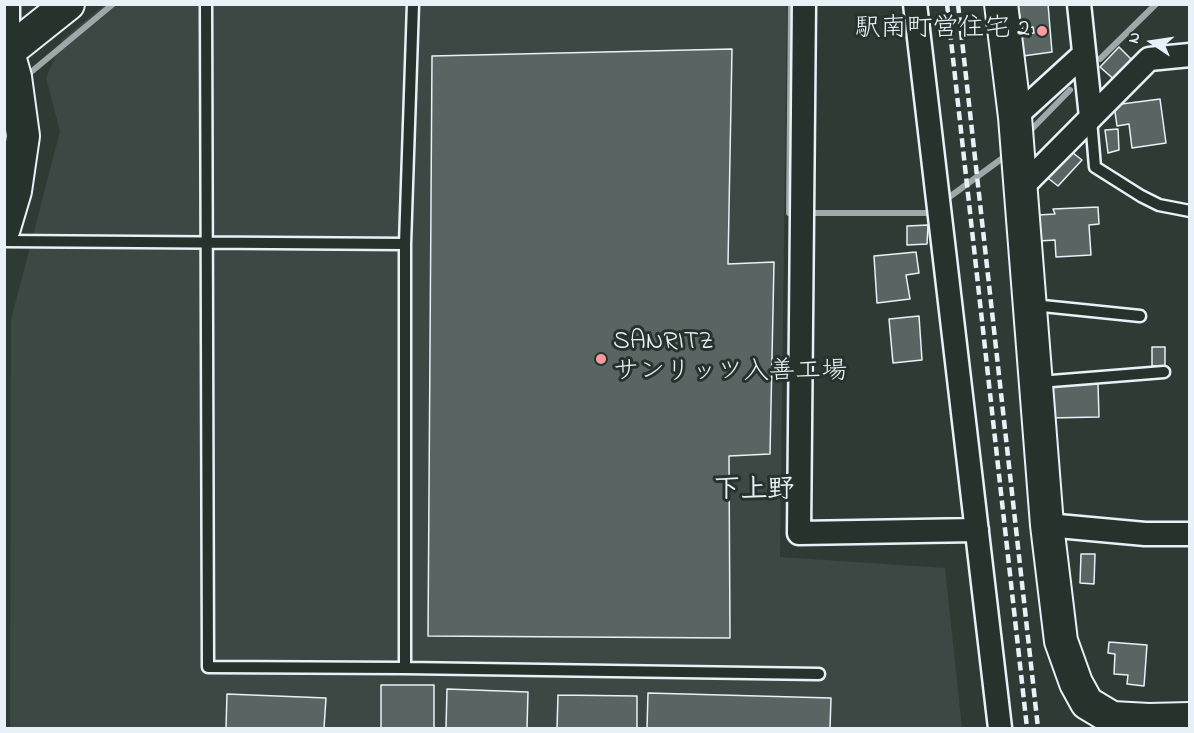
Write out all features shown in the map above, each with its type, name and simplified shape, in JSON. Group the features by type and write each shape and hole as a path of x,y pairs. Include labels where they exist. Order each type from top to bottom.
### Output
{"street":[{"path":"4,228 15,190 23,136 15,77 6,53 8,4"},
{"path":"6,53 68,4"},
{"path":"804,4 799,533 977,530"},
{"path":"915,4 1000,729"},
{"path":"1001,4 1015,117 1047,525 1061,641 1076,683 1087,703 1112,718 1190,719"},
{"path":"1079,4 1091,117"},
{"path":"1015,117 1084,54"},
{"path":"1021,188 1149,59 1190,55"},
{"path":"1047,525 1145,534 1190,534"}],"lane":[{"path":"206,4 208,667 819,674"},
{"path":"405,668 405,244 413,4"},
{"path":"1091,117 1095,167 1150,201 1159,205 1190,210"},
{"path":"4,241 405,244"},
{"path":"1030,305 1140,316"},
{"path":"1036,382 1164,372"}],"shaded area":[{"path":"106,4 787,5 780,557 945,568 962,728 10,728 11,320 60,131 46,78 63,39"}],"building":[{"name":"駅南町営住宅 2","path":"1018,4 1048,4 1052,52 1023,56 1020,35 1034,33 1033,27 1022,29"},
{"path":"1119,47 1136,64 1118,83 1100,67"},
{"name":"SANRITZ サンリッツ入善工場","path":"732,49 728,264 774,262 770,454 729,456 730,638 428,636 432,56"},
{"path":"1160,99 1166,143 1132,148 1129,124 1117,126 1114,105"},
{"path":"1118,129 1119,150 1108,153 1105,130"},
{"path":"1068,149 1082,160 1058,186 1044,175"},
{"path":"1098,207 1099,224 1089,225 1091,255 1056,257 1055,240 1039,241 1038,215 1055,214 1053,209"},
{"path":"928,225 927,244 907,245 907,226"},
{"path":"916,252 919,273 906,275 910,299 877,303 874,256"},
{"path":"919,316 922,360 893,363 889,319"},
{"path":"1152,347 1165,347 1165,366 1152,366"},
{"path":"1098,384 1099,417 1050,418 1049,386"},
{"path":"1081,554 1095,554 1094,584 1080,583"},
{"path":"1109,642 1147,645 1144,686 1127,684 1128,675 1114,674 1115,654 1108,653"},
{"path":"381,685 434,685 434,728 381,728"},
{"path":"447,689 528,692 527,728 446,728"},
{"path":"648,693 831,698 830,728 647,728"},
{"path":"227,694 326,698 324,728 226,728"},
{"path":"558,695 637,696 637,728 557,728"}],"waterway":[{"path":"25,77 113,4"},
{"path":"791,4 789,213 928,213 933,209"},
{"path":"1100,59 1156,4"},
{"path":"1028,133 1070,90"},
{"path":"944,201 1004,157"}],"railway":[{"path":"947,4 1027,728"},
{"path":"958,4 1038,728"}],"place":[{"name":"駅南町営住宅 2","path":"1042,31"},
{"name":"SANRITZ サンリッツ入善工場","path":"601,359"}],"district":[{"name":"下上野","path":"754,493"}]}
